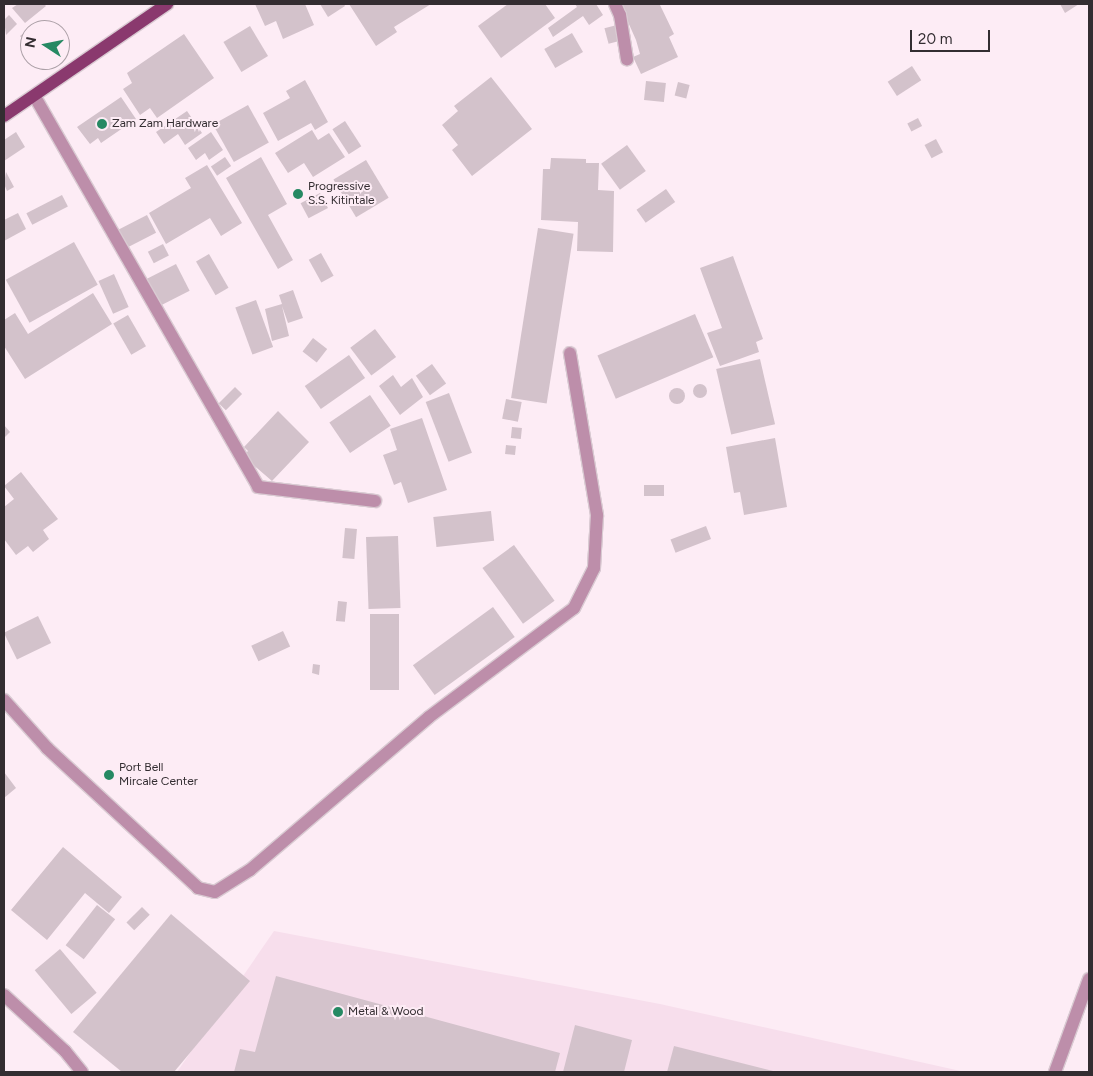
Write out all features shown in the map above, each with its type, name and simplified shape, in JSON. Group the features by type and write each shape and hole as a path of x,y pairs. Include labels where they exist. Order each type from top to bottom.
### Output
{"main road":[{"path":"4,116 35,97 167,4"}],"street":[{"path":"615,4 620,15 626,59"},
{"path":"35,97 258,487 375,500"},
{"path":"4,700 47,748 198,888 215,892 250,870 429,717 574,608 594,568 597,515 570,353"},
{"path":"1055,1072 1089,979"},
{"path":"4,995 65,1051 82,1072"}],"shaded area":[{"path":"274,931 660,1004 965,1072 177,1072"}],"building":[{"path":"18,4 44,4 46,6 29,20 22,20 12,8"},
{"path":"255,4 305,4 314,25 283,39 276,21 265,26"},
{"path":"320,4 344,4 345,6 328,17"},
{"path":"349,4 431,4 394,27 397,32 376,46"},
{"path":"508,4 545,4 555,18 501,58 478,26"},
{"path":"575,4 596,4 603,15 589,25 583,16 553,37 548,28 577,7"},
{"path":"620,4 663,4 660,5 674,34 669,37 678,57 641,74 633,57 640,54 636,40"},
{"path":"1060,4 1079,4 1065,13"},
{"path":"9,15 17,24 6,35 4,20"},
{"path":"617,25 621,40 609,44 604,28"},
{"path":"250,26 268,56 241,72 223,42"},
{"path":"572,33 583,52 555,68 544,49"},
{"path":"184,34 214,78 157,118 150,108 140,115 123,89 132,83 127,73"},
{"path":"912,66 921,80 897,96 888,82"},
{"path":"491,77 532,129 472,176 452,150 458,145 442,125 458,111 454,106"},
{"path":"305,80 328,122 315,130 311,123 278,141 263,113 290,98 286,91"},
{"path":"646,81 666,83 664,102 644,100"},
{"path":"678,82 690,85 686,98 675,96"},
{"path":"121,97 136,119 101,143 98,138 90,144 77,127"},
{"path":"248,105 269,143 234,162 213,124"},
{"path":"187,111 202,133 185,145 178,134 164,144 156,132"},
{"path":"918,118 922,126 911,131 907,123"},
{"path":"345,121 361,146 349,154 332,129"},
{"path":"312,130 318,140 329,133 345,157 313,177 304,163 288,173 275,153"},
{"path":"16,132 25,147 4,161 4,140"},
{"path":"211,132 223,150 209,160 205,153 196,160 188,148"},
{"path":"936,139 943,152 932,158 925,145"},
{"path":"627,145 646,171 620,190 601,164"},
{"path":"225,157 231,166 217,176 211,167"},
{"path":"261,157 287,204 268,215 293,260 278,269 226,178"},
{"path":"551,158 586,159 586,163 599,163 598,190 614,191 613,252 577,251 578,222 541,220 543,169 550,169"},
{"path":"366,160 389,198 356,217 333,180"},
{"path":"207,165 242,223 221,236 210,218 166,244 149,213 191,188 185,178"},
{"path":"6,172 14,187 7,191 4,184"},
{"path":"666,189 675,202 646,223 637,210"},
{"path":"320,193 328,208 309,218 301,203"},
{"path":"62,195 68,207 32,225 26,213"},
{"path":"18,213 26,229 4,241 4,220"},
{"path":"147,215 156,233 125,249 116,231"},
{"path":"538,228 574,234 547,404 511,398"},
{"path":"74,242 98,285 30,323 6,280"},
{"path":"163,244 169,256 154,263 148,252"},
{"path":"321,253 334,276 321,283 309,260"},
{"path":"209,254 228,288 216,295 196,262"},
{"path":"733,256 763,339 756,342 759,352 720,366 707,333 722,328 700,268"},
{"path":"176,264 190,291 157,308 143,281"},
{"path":"114,274 129,307 113,314 98,281"},
{"path":"293,290 303,318 288,323 282,306 289,336 272,341 265,309 282,304 279,295"},
{"path":"93,293 112,324 25,379 4,346 4,320 15,313 28,334"},
{"path":"256,300 273,347 252,355 235,308"},
{"path":"695,314 713,357 616,399 597,355"},
{"path":"128,315 146,346 131,355 113,324"},
{"path":"375,329 396,357 371,376 350,348"},
{"path":"313,338 327,349 317,362 303,351"},
{"path":"349,355 365,378 321,409 305,386"},
{"path":"760,359 775,424 731,434 716,369"},
{"path":"432,364 446,383 430,395 416,376"},
{"path":"393,375 401,387 412,378 423,397 400,415 379,386"},
{"path":"697,384 703,384 707,391 703,398 697,398 693,394 693,388"},
{"path":"235,387 242,394 226,410 219,403"},
{"path":"677,388 685,396 677,404 669,396"},
{"path":"449,393 472,453 449,462 426,402"},
{"path":"370,395 391,426 350,453 329,422"},
{"path":"506,399 522,402 518,422 502,419"},
{"path":"278,411 309,442 272,481 243,456 248,451 244,447"},
{"path":"422,418 447,490 408,503 401,482 394,485 383,455 397,450 390,429"},
{"path":"4,425 10,432 4,438"},
{"path":"512,427 522,428 521,439 511,438"},
{"path":"775,438 787,507 744,515 740,492 734,493 726,447"},
{"path":"506,445 516,446 515,455 505,454"},
{"path":"21,472 58,519 43,530 49,539 33,552 28,546 16,555 4,539 4,507 14,499 4,486"},
{"path":"644,485 664,485 664,496 644,496"},
{"path":"491,511 494,541 436,547 433,517"},
{"path":"706,526 711,539 676,553 671,540"},
{"path":"345,528 357,529 354,559 342,558"},
{"path":"398,536 401,608 369,609 366,537"},
{"path":"514,545 555,601 523,624 482,568"},
{"path":"338,601 347,602 345,622 336,621"},
{"path":"493,607 515,637 435,695 413,665"},
{"path":"370,614 399,614 399,690 370,690"},
{"path":"38,616 51,643 17,660 4,633"},
{"path":"283,631 290,646 258,661 251,646"},
{"path":"313,664 320,665 319,675 312,673"},
{"path":"4,772 16,788 4,798"},
{"path":"63,847 122,897 109,913 85,893 47,940 11,910"},
{"path":"97,905 115,919 84,959 66,945"},
{"path":"142,907 150,915 134,930 126,923"},
{"path":"171,914 250,981 174,1072 122,1072 73,1032"},
{"path":"60,949 97,993 71,1014 35,970"},
{"name":"Metal & Wood","path":"276,976 560,1053 555,1072 234,1072 240,1049 255,1052"},
{"path":"575,1025 632,1040 624,1072 563,1072"},
{"path":"674,1046 777,1072 667,1072"}],"place":[{"name":"Zam Zam Hardware","path":"102,124"},
{"name":"Progressive S.S. Kitintale","path":"298,194"},
{"name":"Port Bell Mircale Center","path":"109,775"},
{"name":"Metal & Wood","path":"338,1012"}]}
